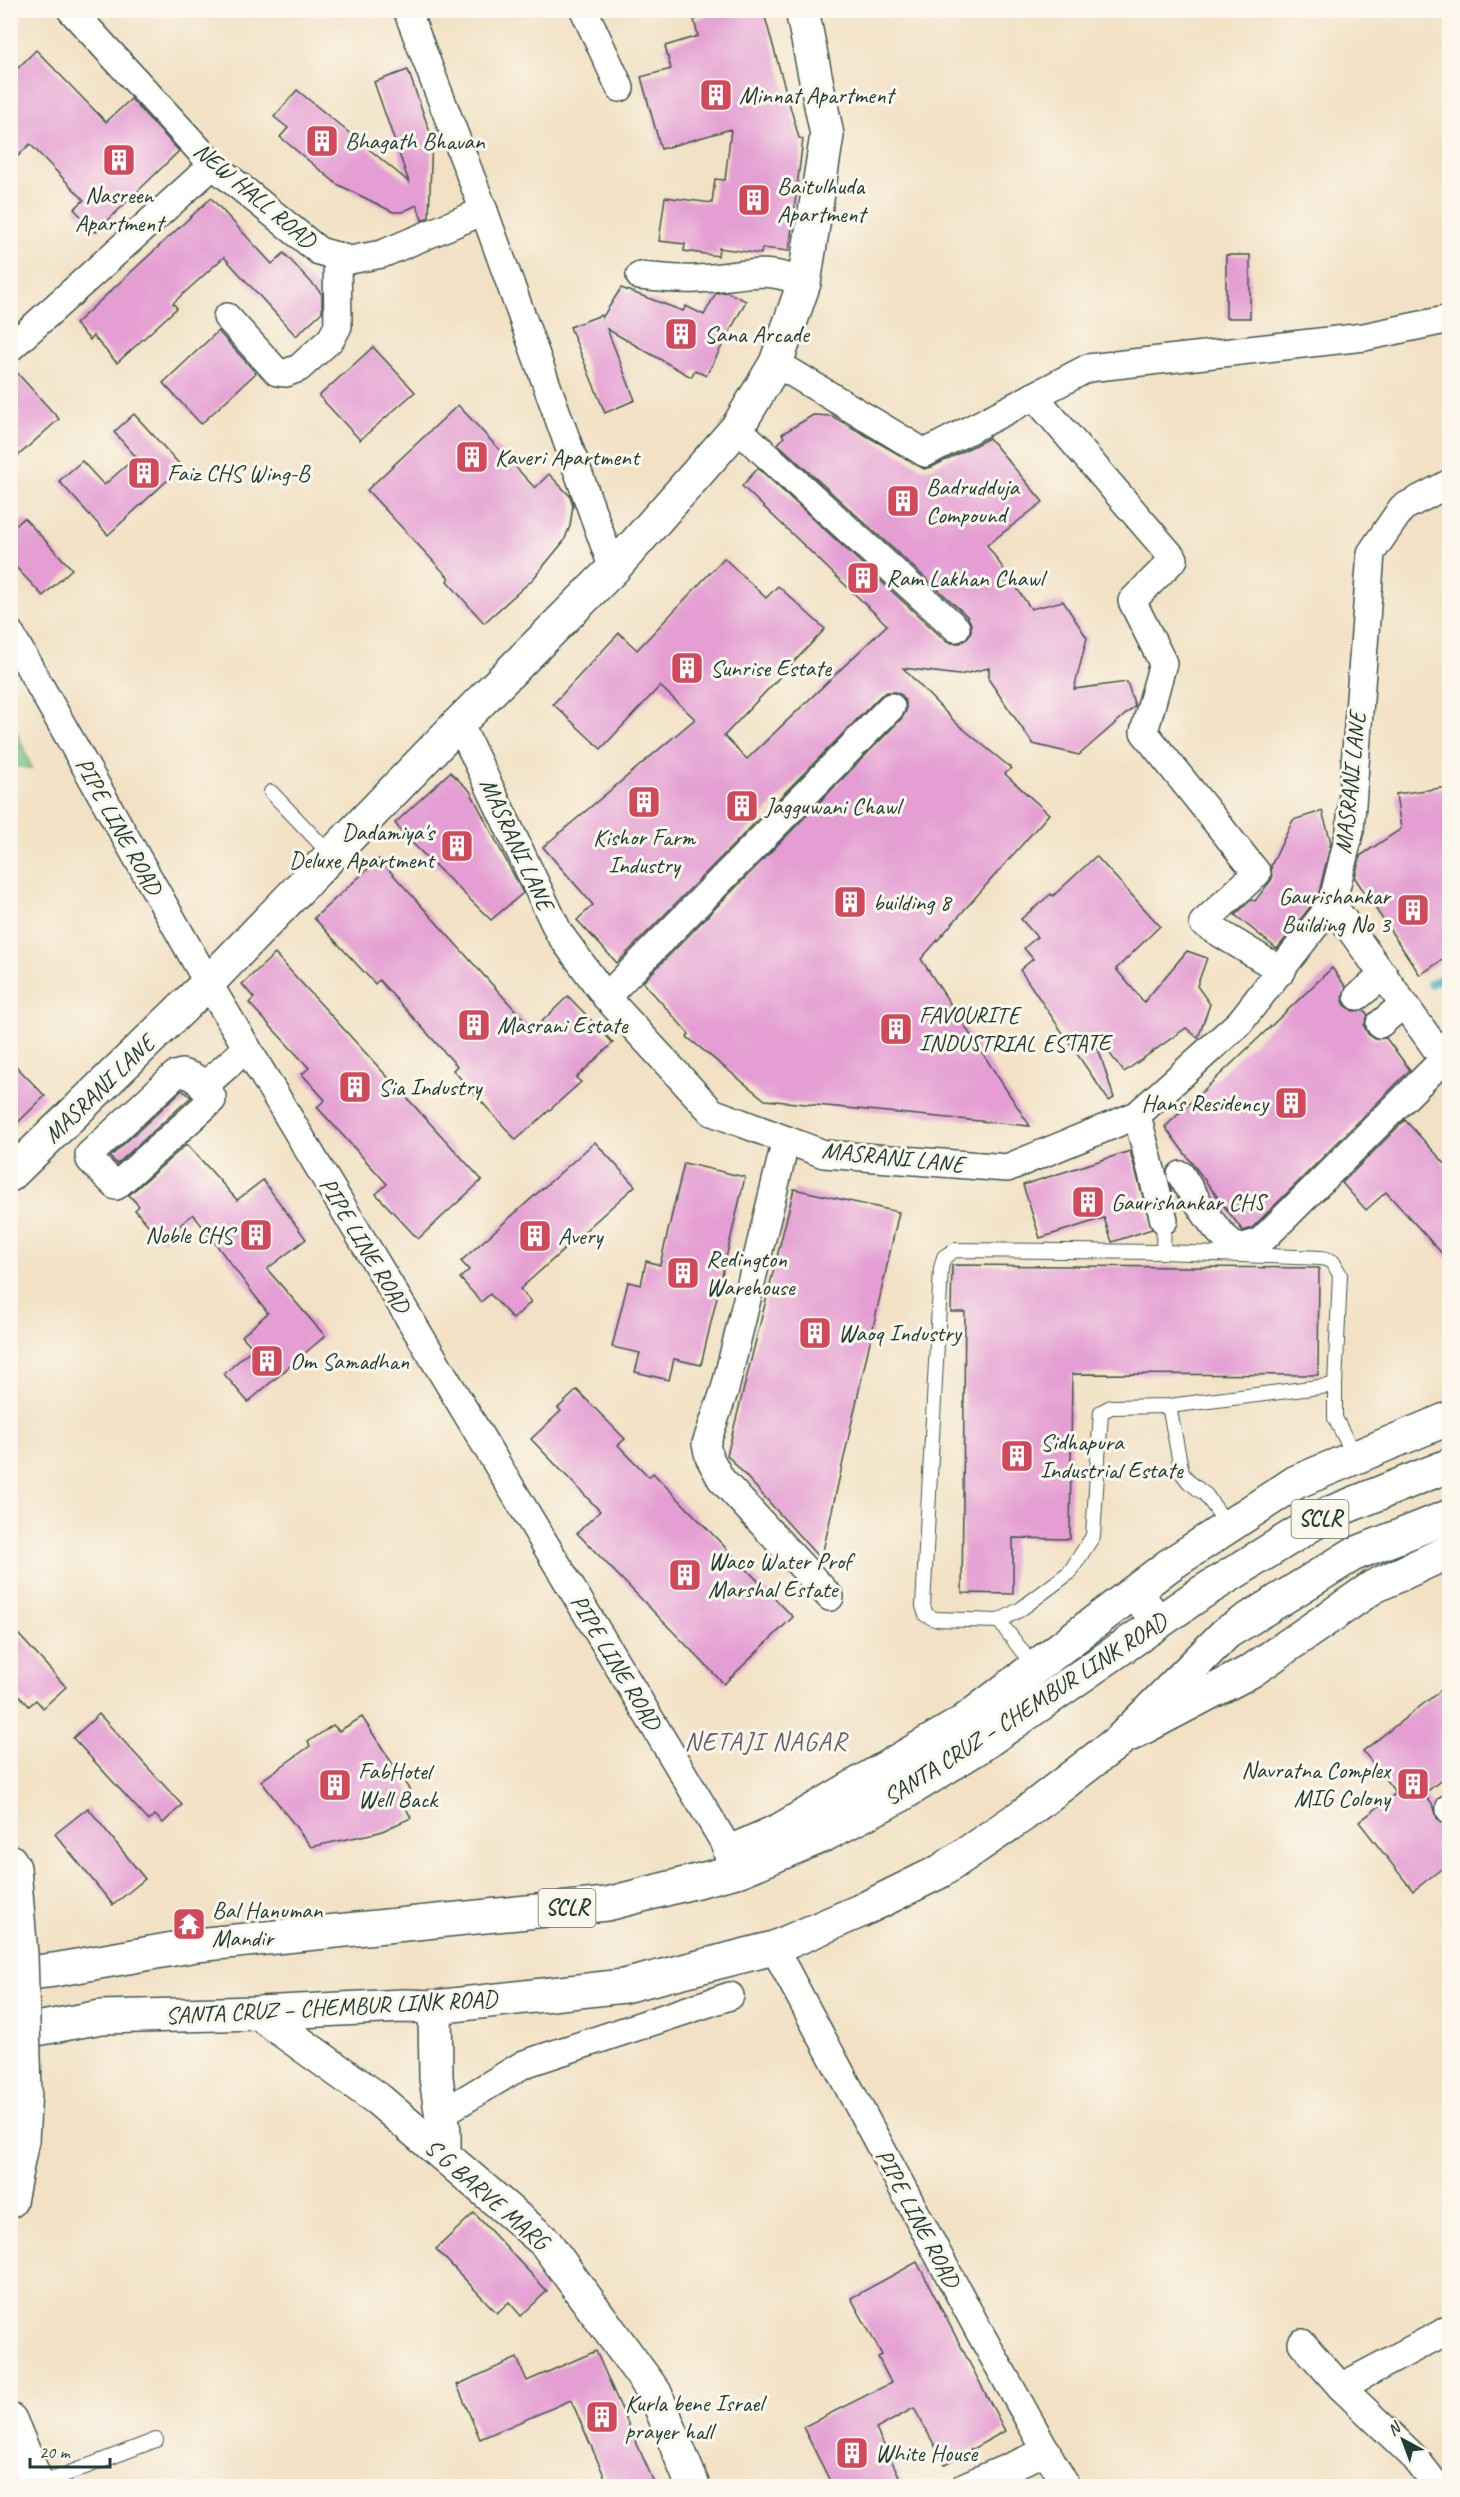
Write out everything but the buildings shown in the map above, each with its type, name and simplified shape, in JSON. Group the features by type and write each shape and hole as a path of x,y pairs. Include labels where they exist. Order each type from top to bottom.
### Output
{"main road":[{"path":"459,723 612,568 737,428 776,363 804,283 827,135 802,10"},
{"name":"MASRANI LANE","path":"10,1175 208,983 459,723"},
{"path":"735,1861 780,1830 962,1724 1168,1566 1296,1482 1449,1418"},
{"name":"SANTA CRUZ – CHEMBUR LINK ROAD","path":"16,1965 54,1970 196,1945 608,1904 735,1861 822,1836 901,1795 977,1748 1158,1622 1330,1513 1449,1466"},
{"name":"SANTA CRUZ – CHEMBUR LINK ROAD","path":"10,2034 101,2017 403,2006 435,2007 624,1986 774,1947 860,1911 940,1871 1023,1815 1120,1740 1226,1634 1352,1555 1449,1516"},
{"path":"1120,1740 1251,1671 1373,1587 1449,1551"},
{"path":"1135,1592 1158,1622"},
{"path":"10,1861 14,1868 16,1965 25,2090 22,2140 10,2200"},
{"path":"435,2007 436,2079 444,2156"},
{"name":"S G BARVE MARG","path":"258,2013 379,2100 545,2242 655,2393 693,2487"},
{"path":"10,2420 38,2486"}],"street":[{"name":"NEW HALL ROAD","path":"71,10 213,165 319,251 350,260 382,254 484,211"},
{"path":"407,10 484,211 612,568"},
{"path":"584,10 620,88"},
{"path":"10,348 213,165"},
{"path":"227,317 277,372 286,373 299,368 331,339 338,326 337,256"},
{"path":"640,276 699,279 751,272 773,272 804,283"},
{"path":"776,363 925,453 1088,368 1365,337 1449,319"},
{"path":"1034,396 1174,560 1132,601 1163,663 1144,732 1257,873 1203,923 1282,970"},
{"path":"737,428 956,628"},
{"name":"MASRANI LANE","path":"459,723 559,933 606,997 712,1112 824,1154 1007,1168 1137,1114 1240,1022 1332,904 1350,831 1371,553 1402,508 1449,483"},
{"name":"PIPE LINE ROAD","path":"10,633 208,983 735,1861"},
{"path":"606,997 891,707"},
{"path":"1332,904 1443,1059"},
{"path":"1358,996 1384,975"},
{"path":"1380,1024 1404,1004"},
{"path":"203,1086 247,1048"},
{"path":"1161,1210 1186,1183 1224,1237 1236,1245 1247,1246 1261,1241 1443,1059"},
{"path":"1412,1067 1443,1059"},
{"path":"126,1062 156,1093"},
{"path":"182,1073 194,1077 212,1097 212,1100 117,1186 89,1159 89,1155 156,1093 175,1075 182,1073"},
{"path":"1137,1114 1161,1210"},
{"path":"786,1140 725,1389 706,1444 709,1457 721,1479 830,1597"},
{"name":"PIPE LINE ROAD","path":"774,1947 980,2333 1066,2487"},
{"path":"441,2114 524,2064 730,1996"},
{"path":"1341,2387 1449,2329"},
{"path":"1302,2343 1341,2387 1415,2458 1437,2487"},
{"path":"964,2487 1047,2451"}],"lane":[{"path":"271,792 331,855"},
{"path":"1161,1210 1163,1252"},
{"path":"1335,1385 1169,1406 1111,1407 1101,1412 1093,1536 1070,1572 1021,1610 999,1621 935,1619 927,1615 923,1606 941,1268 944,1257 955,1250 1163,1252 1322,1258 1333,1262 1340,1275 1335,1418 1355,1457"},
{"path":"1169,1406 1182,1473 1189,1482 1206,1495 1228,1526"},
{"path":"999,1621 1035,1668"},
{"path":"38,2486 156,2440"}],"green space":[{"path":"11,718 32,769 11,765"}],"waterway":[{"path":"1430,984 1450,974"}],"place":[{"name":"Minnat Apartment","path":"716,95"},
{"name":"Bhagath Bhavan","path":"322,141"},
{"name":"Nasreen Apartment","path":"119,160"},
{"name":"Baitulhuda Apartment","path":"754,200"},
{"name":"Sana Arcade","path":"681,334"},
{"name":"Kaveri Apartment","path":"472,457"},
{"name":"Faiz CHS Wing-B","path":"144,473"},
{"name":"Badrudduja Compound","path":"903,501"},
{"name":"Ram Lakhan Chawl","path":"863,578"},
{"name":"Sunrise Estate","path":"687,668"},
{"name":"Kishor Farm Industry","path":"644,802"},
{"name":"Jagguwani Chawl","path":"742,806"},
{"name":"Dadamiya's Deluxe Apartment","path":"457,846"},
{"name":"building 8","path":"850,902"},
{"name":"Gaurishankar Building No 3","path":"1413,910"},
{"name":"Masrani Estate","path":"474,1025"},
{"name":"FAVOURITE INDUSTRIAL ESTATE","path":"896,1029"},
{"name":"Sia Industry","path":"355,1087"},
{"name":"Hans Residency","path":"1291,1103"},
{"name":"Gaurishankar CHS","path":"1088,1202"},
{"name":"Noble CHS","path":"256,1235"},
{"name":"Avery","path":"535,1236"},
{"name":"Redington Warehouse","path":"683,1273"},
{"name":"Waoq Industry","path":"815,1333"},
{"name":"Om Samadhan","path":"267,1361"},
{"name":"Sidhapura Industrial Estate","path":"1017,1456"},
{"name":"Waco Water Prof Marshal Estate","path":"685,1575"},
{"name":"Navratna Complex MIG Colony","path":"1413,1784"},
{"name":"FabHotel Well Back","path":"335,1785"},
{"name":"Bal Hanuman Mandir","path":"189,1924"},
{"name":"Kurla bene Israel prayer hall","path":"602,2417"},
{"name":"White House","path":"852,2453"}],"district":[{"name":"NETAJI NAGAR","path":"766,1741"}]}
